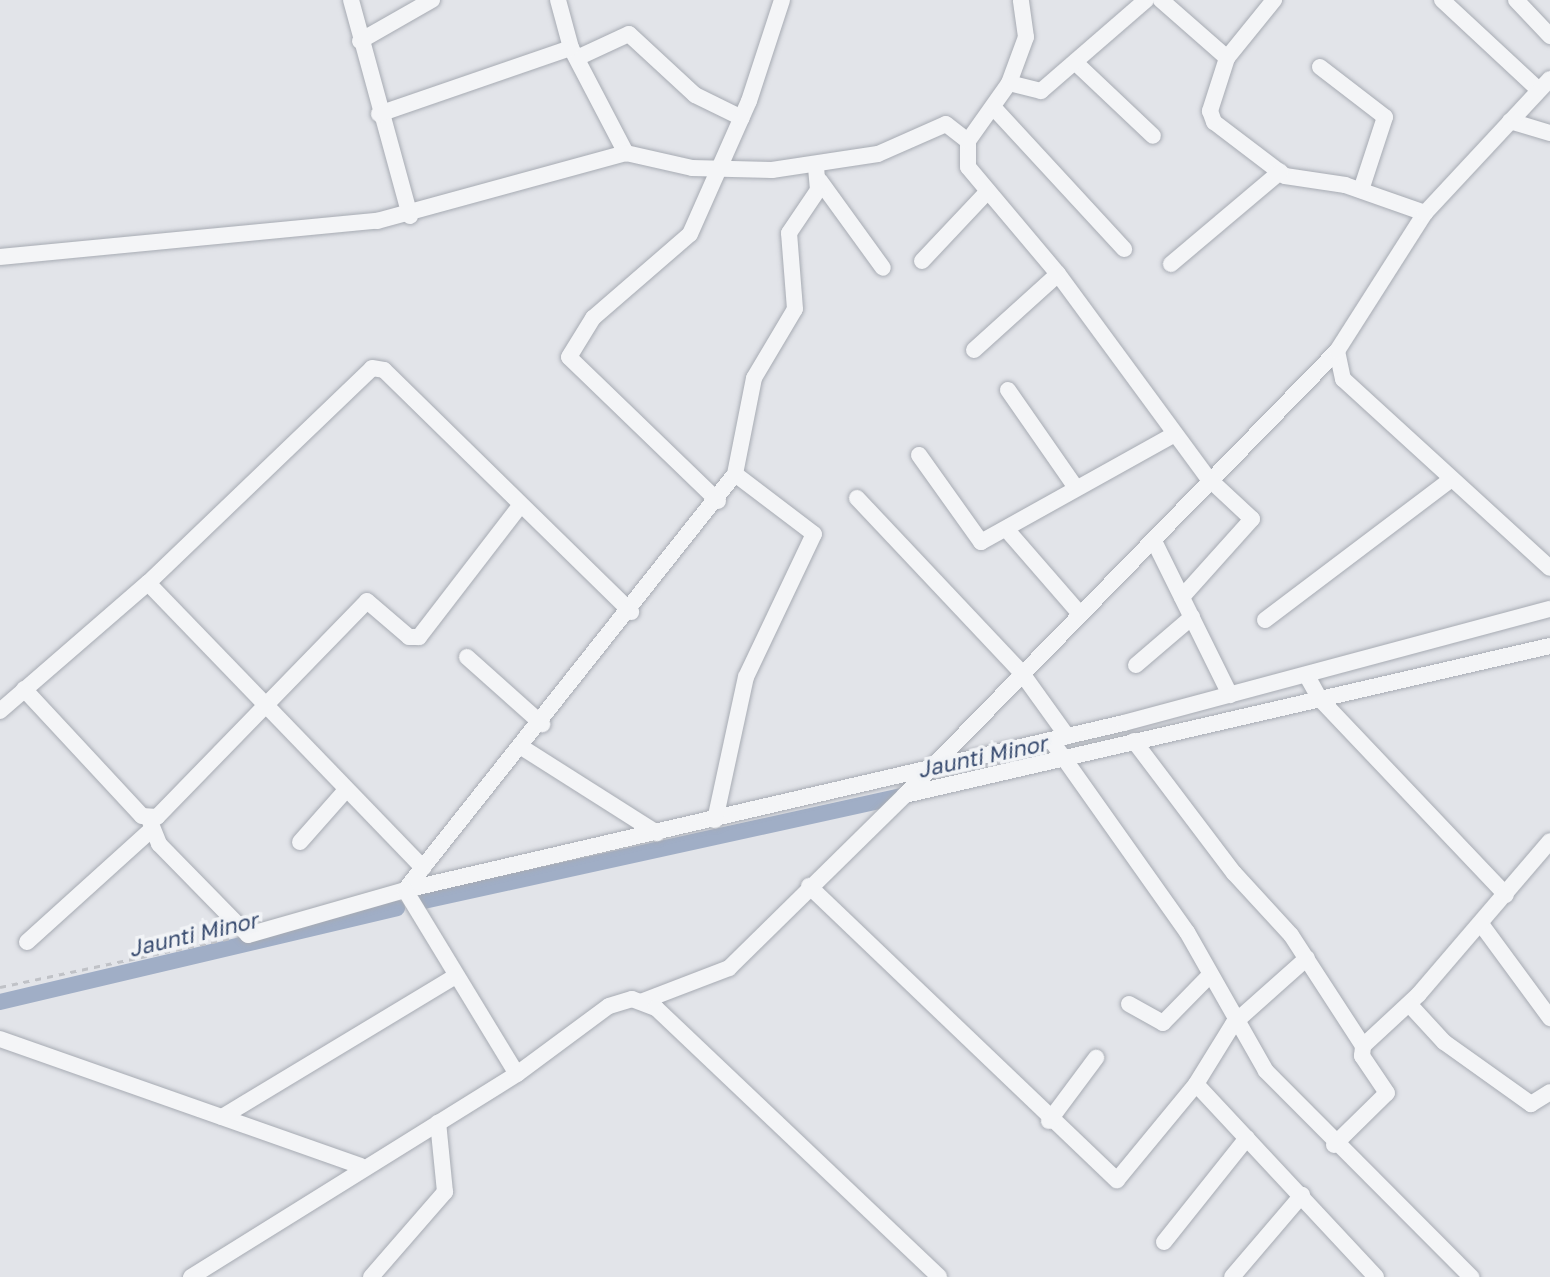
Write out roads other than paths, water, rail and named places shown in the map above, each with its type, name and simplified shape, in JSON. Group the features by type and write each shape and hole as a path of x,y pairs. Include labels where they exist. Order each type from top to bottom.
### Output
{"street":[{"path":"351,0 379,114 410,216"},
{"path":"360,41 432,0"},
{"path":"558,0 574,53 626,153"},
{"path":"718,501 569,357 593,318 690,234 742,118 782,0"},
{"path":"1021,0 1026,37 1009,83 968,141 964,159 1058,274 1208,478 1253,525 1182,597"},
{"path":"1009,83 1035,94 1078,65 1146,0"},
{"path":"1161,0 1227,58"},
{"path":"1274,0 1227,58 1211,117 1280,172 1361,190 1425,213"},
{"path":"191,1277 360,1166 517,1074 609,1006 643,1001 729,968 1154,541 1208,478 1337,351 1425,213 1544,84 1442,0"},
{"path":"1516,0 1550,36"},
{"path":"379,114 629,34 695,95 742,118"},
{"path":"1078,65 1153,136"},
{"path":"1320,67 1385,117 1361,190"},
{"path":"994,108 1124,249"},
{"path":"1510,121 1550,133"},
{"path":"0,257 410,216 626,153 721,169 818,174 878,154 942,125 968,141"},
{"path":"1171,264 1280,172"},
{"path":"818,174 883,268"},
{"path":"405,890 631,612 718,501 735,474 754,378 795,309 789,233 818,174"},
{"path":"922,261 988,191"},
{"path":"974,350 1058,274"},
{"path":"1337,351 1343,379 1450,480 1550,568"},
{"path":"0,711 148,583 372,368 384,370 631,612"},
{"path":"1008,390 1074,485"},
{"path":"919,455 976,540 1007,530 1074,485 1175,434"},
{"path":"715,820 746,677 814,534 735,474"},
{"path":"1265,620 1450,480"},
{"path":"857,498 1021,672 1059,748 1187,932 1233,1024 1334,1145 1471,1277"},
{"path":"27,942 150,824 367,601 375,600 409,637 419,637 520,506"},
{"path":"1007,530 1080,614"},
{"path":"1154,541 1230,695"},
{"path":"148,583 423,868"},
{"path":"24,689 150,824 234,928 248,935 405,890 715,820 915,782 1131,734 1313,687 1550,609"},
{"path":"1136,665 1192,617"},
{"path":"915,782 1131,734 1230,695 1313,687 1550,646"},
{"path":"467,657 542,724"},
{"path":"1313,687 1506,895"},
{"path":"1131,734 1307,958 1363,1046 1362,1056 1387,1093 1334,1145"},
{"path":"523,748 657,833"},
{"path":"300,842 346,790"},
{"path":"1363,1046 1409,1004 1550,841"},
{"path":"809,886 1049,1121 1120,1181 1196,1084 1233,1024 1307,958"},
{"path":"405,890 517,1074"},
{"path":"1481,924 1550,1018"},
{"path":"1129,1004 1167,1022 1210,975"},
{"path":"222,1117 456,976"},
{"path":"643,1001 939,1277"},
{"path":"1409,1004 1444,1042 1531,1104 1550,1092"},
{"path":"0,1039 360,1166"},
{"path":"1049,1121 1096,1058"},
{"path":"1196,1084 1376,1277"},
{"path":"371,1277 445,1192 438,1122"},
{"path":"1164,1242 1247,1138"},
{"path":"1232,1277 1302,1195"}],"waterway":[{"name":"Jaunti Minor","path":"424,901 911,794"},
{"name":"Jaunti Minor","path":"0,1002 397,908"}]}
